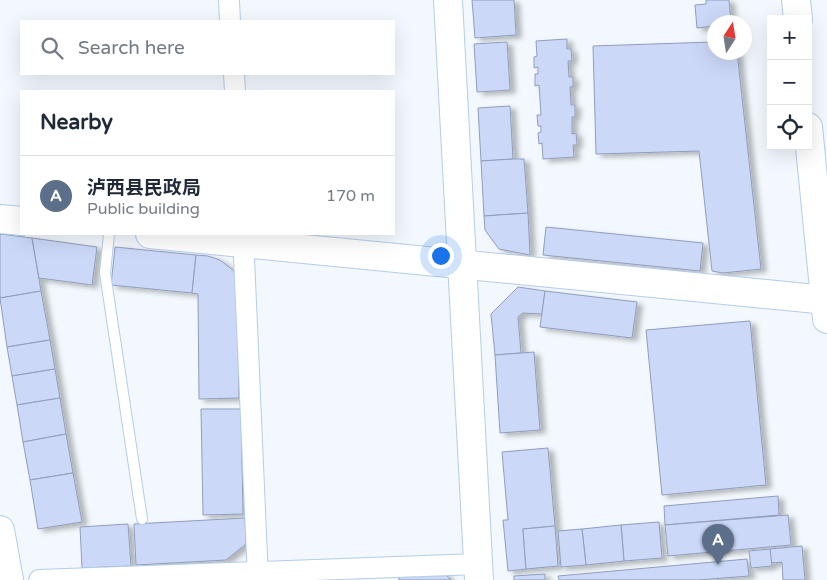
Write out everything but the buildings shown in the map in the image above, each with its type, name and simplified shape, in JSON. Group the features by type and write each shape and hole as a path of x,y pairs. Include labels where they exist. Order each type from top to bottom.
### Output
{"main road":[{"path":"796,0 798,15"},
{"path":"444,1 478,572"},
{"path":"173,235 243,238 826,306 810,150"},
{"path":"0,219 20,221"},
{"path":"0,530 9,580"}],"street":[{"path":"229,0 230,20"},
{"path":"234,75 235,90"},
{"path":"243,238 258,576"},
{"path":"38,580 478,572"}],"lane":[{"path":"109,235 105,273 142,519"}],"place":[{"name":"泸西县民政局","path":"718,565"}]}
